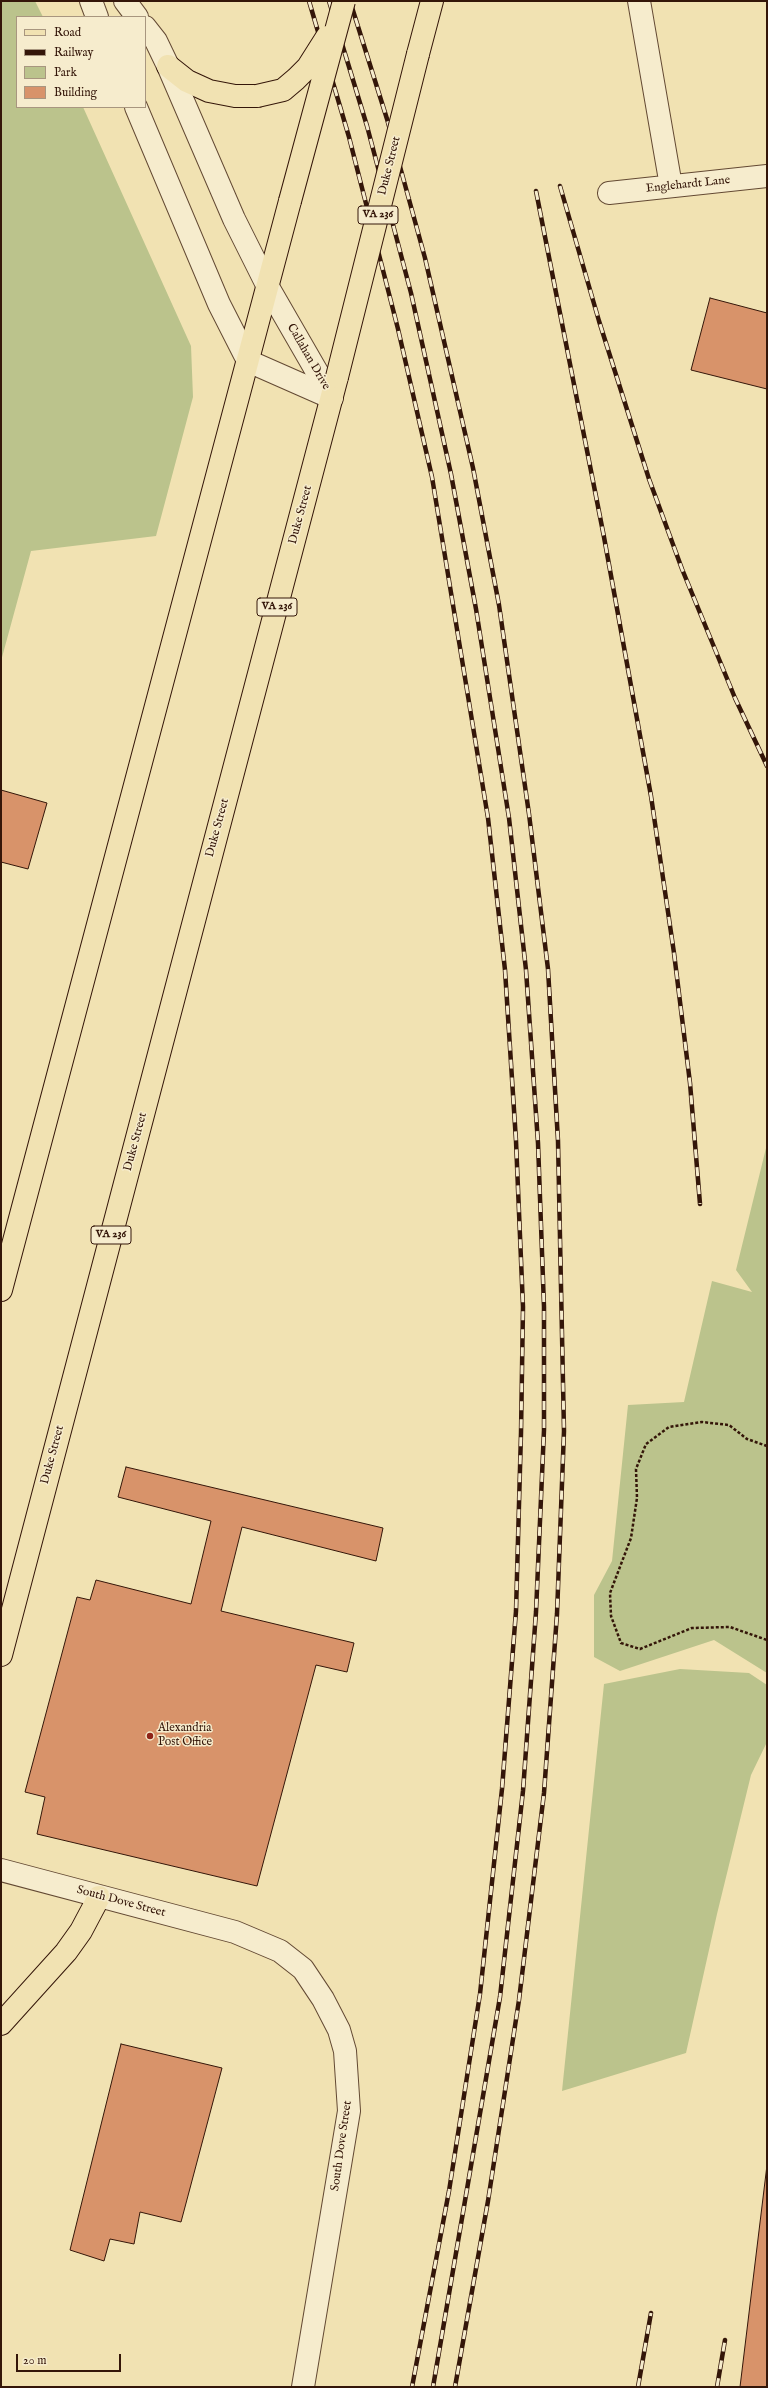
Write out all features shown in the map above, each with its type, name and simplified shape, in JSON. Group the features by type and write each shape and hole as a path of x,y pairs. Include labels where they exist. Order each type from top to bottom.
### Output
{"main road":[{"path":"168,66 187,80 209,91 235,96 257,96 283,90 308,67 332,29 343,1"},
{"path":"1,1290 343,1"},
{"name":"Duke Street","path":"1,1655 332,398 432,1"},
{"path":"1,2024 66,1952 82,1930 99,1897"}],"street":[{"path":"91,1 97,16"},
{"path":"125,1 136,16"},
{"path":"639,1 671,186"},
{"name":"Callahan Drive","path":"146,28 156,41 168,66 234,218 268,287 332,398"},
{"path":"136,108 219,304 248,361"},
{"name":"Englehardt Lane","path":"609,193 767,176"},
{"name":"Callahan Drive","path":"248,361 332,398"},
{"name":"South Dove Street","path":"1,1870 235,1932 280,1951 303,1969 323,1999 339,2030 345,2051 349,2111 303,2387"}],"path":[{"path":"767,1446 747,1439 729,1424 702,1422 670,1426 646,1444 636,1469 637,1498 631,1538 610,1593 611,1616 621,1643 640,1649 692,1628 730,1627 767,1640"}],"green space":[{"path":"1,1 35,1 42,16 16,16 16,108 83,108 191,346 193,397 156,536 31,551 1,661"},
{"path":"767,1144 767,1673 714,1640 620,1671 594,1657 594,1595 612,1561 628,1405 684,1402 712,1281 752,1292 736,1270"},
{"path":"680,1669 749,1673 767,1685 767,1742 751,1775 717,1914 686,2053 562,2091 604,1684"}],"building":[{"path":"710,298 767,313 767,389 691,370"},
{"path":"1,790 47,803 28,869 1,862"},
{"path":"126,1467 383,1528 376,1561 242,1527 221,1611 354,1643 347,1672 316,1665 257,1886 37,1834 45,1797 25,1792 77,1597 90,1600 96,1580 191,1604 211,1521 118,1497"},
{"path":"121,2044 222,2068 181,2222 140,2212 134,2244 110,2239 104,2261 70,2250"},
{"path":"767,2165 767,2387 740,2387"}],"railway":[{"path":"309,1 349,137 398,329 432,477 488,818 505,970 516,1141 523,1307 521,1433 516,1611 502,1789 480,1994 449,2191 412,2387"},
{"path":"329,1 367,126 411,293 451,474 476,609 509,818 526,970 538,1143 544,1307 544,1430 536,1612 523,1791 500,1997 433,2387"},
{"path":"350,1 387,119 425,258 473,468 499,605 529,814 548,969 558,1141 564,1431 557,1614 544,1793 519,2000 488,2201 455,2387"},
{"path":"560,186 599,321 649,479 682,569 735,698 767,766"},
{"path":"536,191 604,537 651,796 674,953 690,1083 700,1204"},
{"path":"638,2387 651,2313"},
{"path":"717,2387 725,2340"}],"place":[{"name":"Alexandria Post Office","path":"150,1736"}]}
